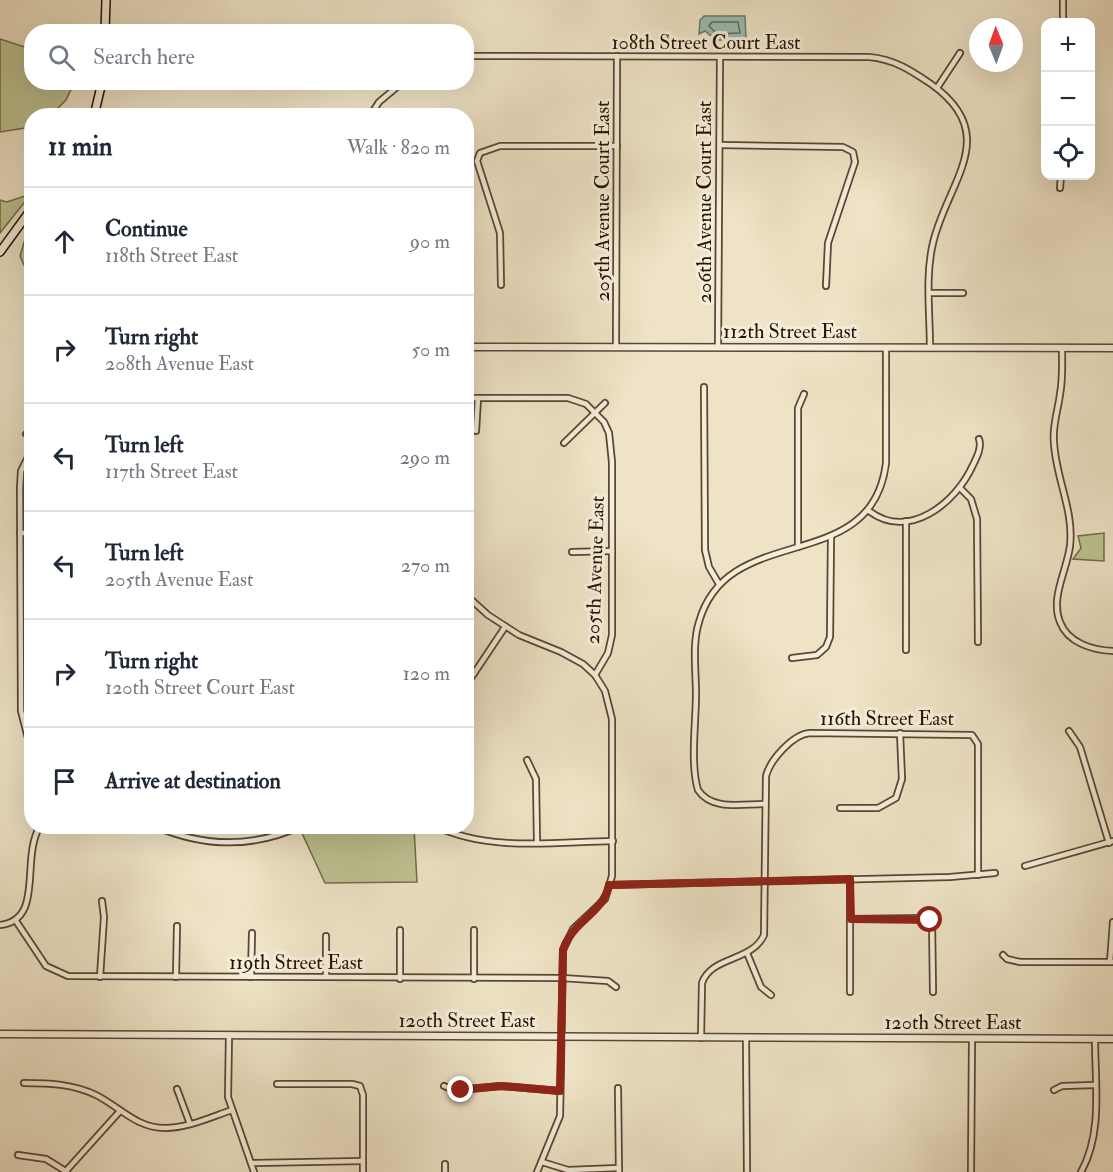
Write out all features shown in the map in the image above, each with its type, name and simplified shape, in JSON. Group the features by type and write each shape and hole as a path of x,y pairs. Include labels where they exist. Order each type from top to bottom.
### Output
{"main road":[{"path":"105,24 106,0"},
{"path":"96,108 100,90"},
{"path":"0,252 24,219"}],"street":[{"path":"1063,0 1063,18"},
{"path":"937,88 960,53"},
{"name":"108th Street Court East","path":"474,56 875,57 903,66 937,88 952,103 963,120 968,147 963,169 944,210 933,244 930,348"},
{"name":"205th Avenue Court East","path":"616,346 617,56"},
{"name":"206th Avenue Court East","path":"718,347 720,57"},
{"path":"375,108 392,90"},
{"path":"720,145 843,147 854,154 855,162 828,243 826,286"},
{"path":"501,285 500,233 477,161 482,152 500,146 617,146"},
{"path":"1060,188 1061,180"},
{"path":"931,293 963,292"},
{"name":"112th Street East","path":"474,347 1113,348"},
{"path":"701,1038 703,979 713,968 758,946 764,935 765,804 719,804 709,801 701,794 696,782 696,631 702,611 719,584 744,565 831,537 851,527 869,511 879,493 886,463 886,348"},
{"path":"1062,348 1061,387 1053,441 1070,524 1067,564 1057,604 1059,619 1065,631 1080,644 1113,651"},
{"path":"704,387 705,550 709,567 719,584"},
{"path":"798,547 798,408 804,394"},
{"path":"474,398 568,398 586,404 596,412"},
{"path":"476,431 478,398"},
{"path":"564,443 605,403"},
{"name":"205th Avenue East","path":"595,675 608,653 612,635 612,453 607,428 596,412"},
{"path":"869,511 888,520 906,521 940,508 961,489 978,453 979,439"},
{"path":"24,466 20,475 21,711 24,723"},
{"path":"961,489 971,499 977,519 978,642"},
{"path":"906,521 906,650"},
{"path":"792,658 817,655 830,640 831,537"},
{"path":"572,552 612,551"},
{"path":"474,602 505,627 529,640 576,659 595,675 604,691 612,719 612,872 609,885 598,908 579,923 569,935 562,957 558,1122 537,1172"},
{"path":"474,674 505,627"},
{"path":"1024,866 1111,842 1080,747 1069,731"},
{"name":"116th Street East","path":"765,804 766,776 769,766 799,736 810,733 965,733 975,738 978,754 978,875"},
{"path":"840,808 878,808 896,798 902,779 900,733"},
{"path":"527,760 536,778 537,842"},
{"path":"0,925 16,921 26,908 31,846 36,834"},
{"path":"175,834 217,843 265,839 279,834"},
{"path":"460,834 482,841 613,841"},
{"path":"609,885 995,873"},
{"path":"850,879 850,992"},
{"path":"100,977 104,916 102,901"},
{"path":"851,919 924,918 932,921 933,992"},
{"name":"119th Street East","path":"16,921 50,970 68,976 562,978 609,981 616,987"},
{"path":"1003,955 1007,959 1020,962 1112,962 1113,922"},
{"path":"176,977 177,926"},
{"path":"400,930 400,979"},
{"path":"474,930 474,979"},
{"path":"251,977 252,933"},
{"path":"326,936 326,977"},
{"path":"747,953 761,987 771,994"},
{"name":"120th Street East","path":"0,1034 1113,1039"},
{"path":"229,1035 227,1081 232,1110 254,1172"},
{"path":"746,1038 747,1172"},
{"path":"971,1172 972,1039"},
{"path":"1081,1172 1093,1146 1095,1039"},
{"path":"24,1083 53,1083 80,1089 105,1100 136,1122 153,1127 172,1128 232,1110"},
{"path":"277,1084 352,1084 360,1086 363,1095 363,1172"},
{"path":"1054,1090 1062,1086 1095,1085"},
{"path":"444,1086 453,1090 501,1086 560,1091"},
{"path":"542,1162 568,1170 619,1170 618,1088"},
{"path":"177,1089 190,1124"},
{"path":"18,1155 41,1157 67,1172 120,1112"},
{"path":"251,1163 362,1161"},
{"path":"445,1164 446,1172"}],"green space":[{"path":"0,39 24,47 24,90 71,90 66,100 58,108 24,108 24,128 0,132"},
{"path":"24,196 24,203 0,233 0,200 7,202"},
{"path":"24,242 24,265 20,256"},
{"path":"1104,533 1104,561 1073,559 1081,548 1078,536"},
{"path":"302,834 414,834 417,882 325,883"}],"water":[{"path":"704,16 745,16 746,40 716,40 705,31 699,34 700,20"}],"route":[{"path":"461,1090 501,1086 560,1091 563,950 573,929 598,908 608,892 609,885 850,879 851,919 927,918 930,920"}]}
